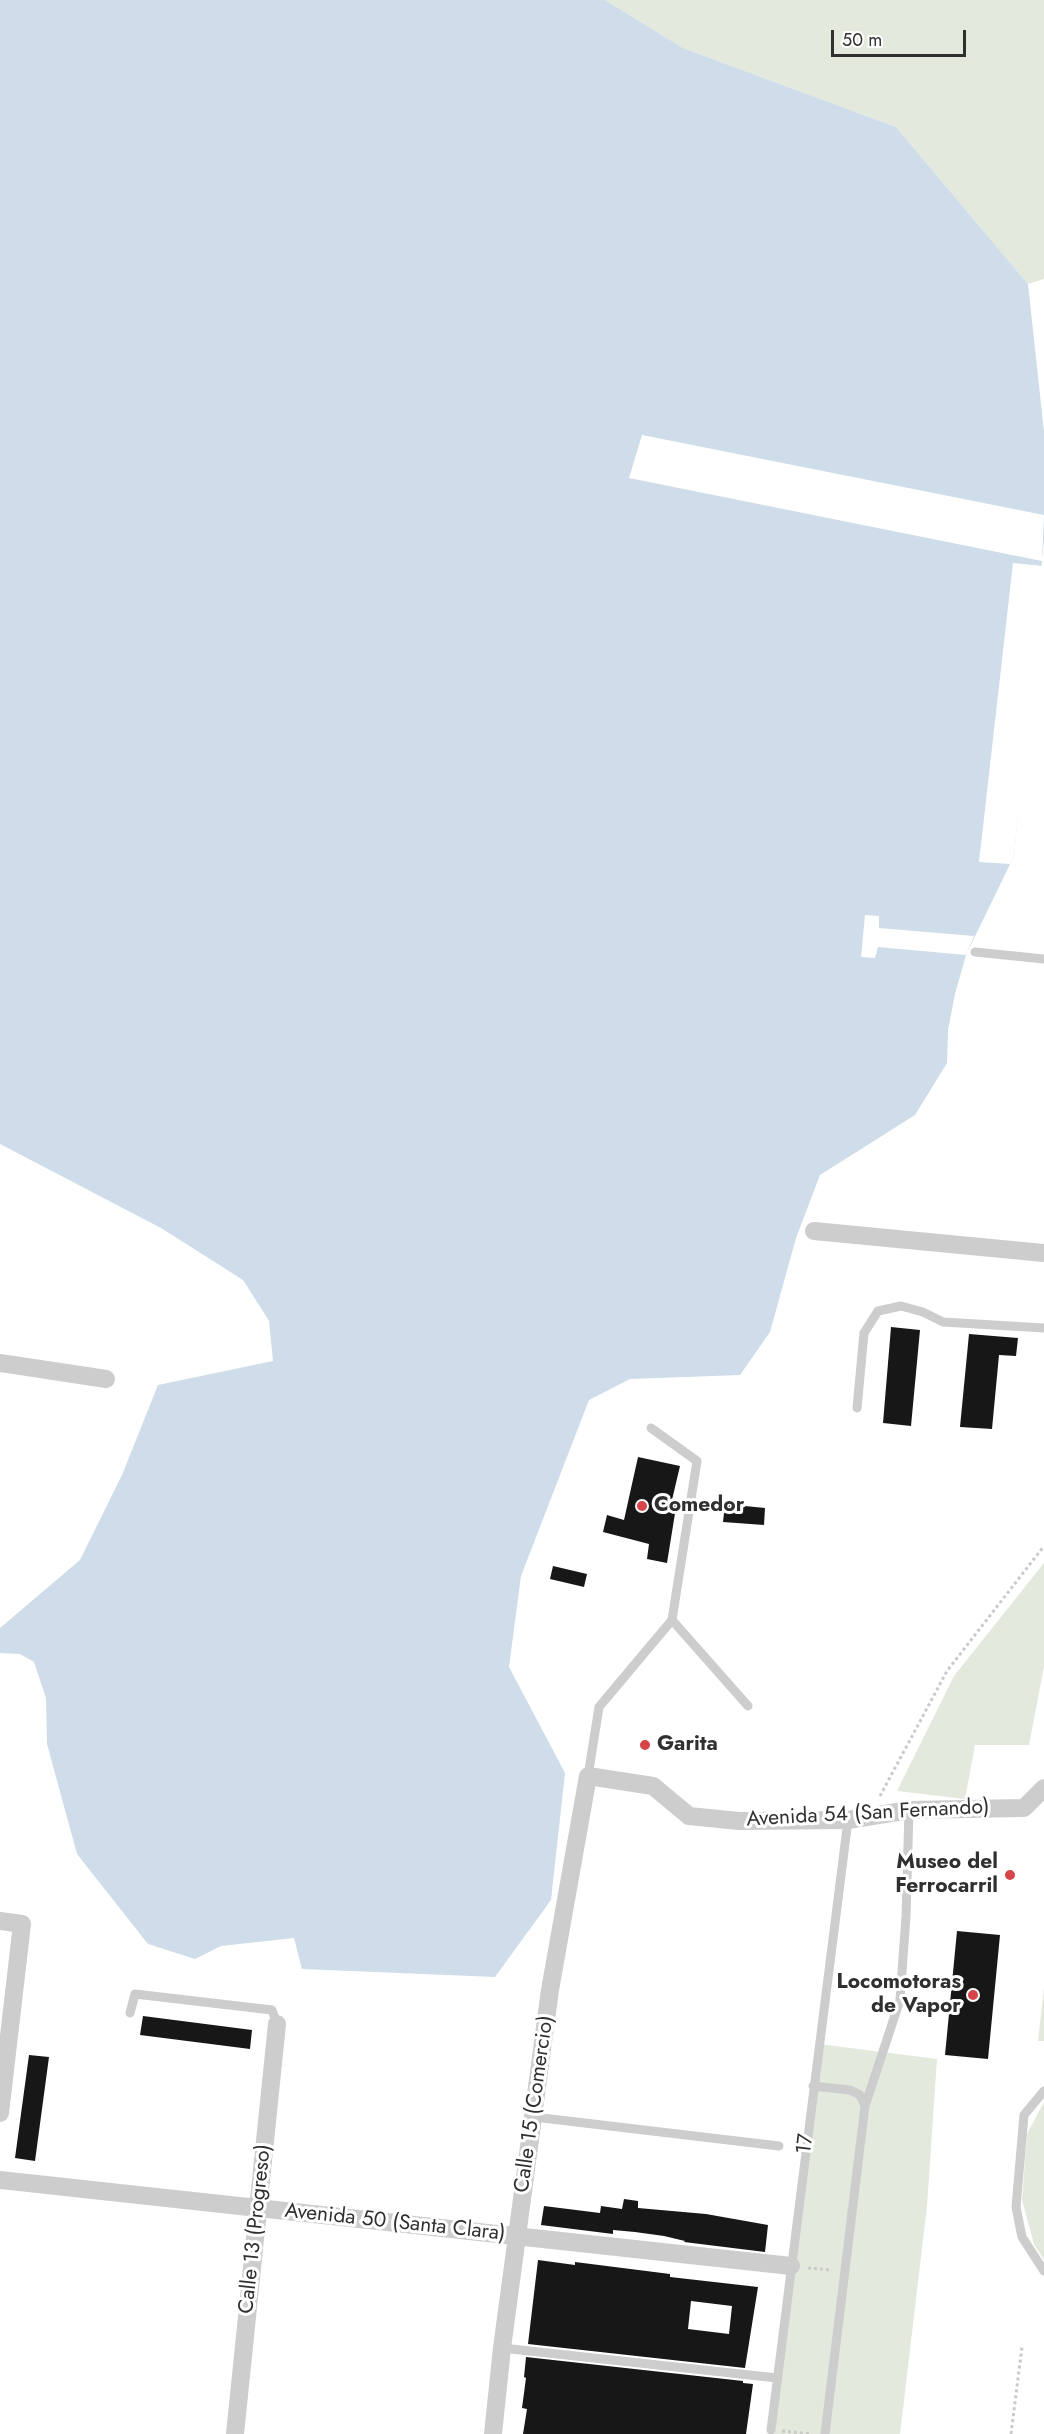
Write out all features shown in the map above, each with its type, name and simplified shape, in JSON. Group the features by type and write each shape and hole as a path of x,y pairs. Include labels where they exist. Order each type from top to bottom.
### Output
{"street":[{"path":"814,1231 1044,1253"},
{"path":"0,1363 106,1379"},
{"name":"Avenida 54 (San Fernando)","path":"588,1776 653,1786 689,1816 739,1821 848,1820 909,1810 1024,1808 1044,1788"},
{"name":"Calle 15 (Comercio)","path":"494,2434 502,2348 550,1990 588,1776"},
{"path":"0,1921 22,1924 0,2113"},
{"name":"Calle 13 (Progreso)","path":"235,2434 277,2024"},
{"name":"Avenida 50 (Santa Clara)","path":"0,2180 791,2266"}],"lane":[{"path":"975,952 1044,959"},
{"path":"857,1408 864,1333 878,1311 901,1306 944,1322 1044,1328"},
{"path":"588,1776 599,1707 672,1620 697,1461 651,1428"},
{"path":"672,1620 748,1706"},
{"path":"825,2434 865,2106 900,2000 906,1916 909,1810"},
{"name":"17","path":"771,2430 848,1820"},
{"path":"130,2013 135,1994 272,2010 277,2024"},
{"path":"813,2086 850,2090 860,2095 865,2106"},
{"path":"1044,2091 1024,2115 1016,2207 1022,2237 1044,2271"},
{"path":"534,2116 779,2146"},
{"path":"502,2348 777,2378"}],"path":[{"path":"869,1816 947,1671 1044,1546"},
{"path":"791,2266 845,2272"},
{"path":"1011,2434 1022,2347"},
{"path":"771,2430 810,2434"}],"shaded area":[{"path":"605,0 1044,0 1044,279 1028,284 896,127 683,48"},
{"path":"1044,1563 1044,1667 1029,1745 975,1745 965,1799 897,1791 954,1676"},
{"path":"1044,1988 1044,2041 1038,2041"},
{"path":"819,2044 937,2059 927,2206 900,2434 772,2434"},
{"path":"1044,2102 1044,2260 1034,2244 1022,2200 1027,2134"}],"water":[{"path":"0,0 605,0 683,48 896,127 1028,284 1044,432 1044,539 1014,856 966,955 948,1030 947,1063 915,1115 820,1175 796,1238 770,1332 740,1375 630,1379 589,1400 521,1576 509,1667 565,1773 551,1900 495,1977 302,1969 294,1938 221,1946 195,1959 148,1944 77,1854 47,1744 46,1698 34,1662 20,1654 0,1653 0,1628 80,1560 122,1475 158,1385 273,1361 269,1321 243,1280 161,1228 0,1144"}],"pier":[{"path":"642,435 1044,515 1042,561 629,478"},
{"path":"1013,563 1043,566 1014,856 1010,864 979,862"},
{"path":"865,915 879,916 879,928 974,936 966,955 878,947 875,958 861,957"}],"building":[{"path":"891,1327 920,1330 911,1426 883,1423"},
{"path":"969,1334 1018,1338 1016,1356 999,1355 992,1429 960,1427"},
{"path":"638,1457 680,1466 672,1500 677,1501 667,1563 647,1559 649,1544 603,1532 607,1515 624,1520"},
{"path":"725,1504 765,1508 764,1525 723,1522"},
{"path":"553,1566 587,1574 584,1587 550,1579"},
{"name":"Locomotoras de Vapor","path":"957,1931 1000,1935 988,2059 945,2055"},
{"path":"143,2016 252,2030 250,2049 140,2035"},
{"path":"29,2055 49,2057 35,2161 15,2158"},
{"path":"624,2199 638,2201 638,2208 706,2214 768,2225 765,2252 684,2242 664,2236 635,2232 613,2230 613,2234 541,2225 544,2206 600,2213 601,2206 622,2209"},
{"path":"538,2260 575,2265 575,2262 670,2274 670,2277 758,2287 745,2368 528,2344","holes":["691,2301 732,2306 729,2334 688,2329"]},
{"path":"526,2357 753,2384 746,2434 523,2434 527,2409 522,2408"}],"place":[{"name":"Comedor","path":"642,1506"},
{"name":"Garita","path":"645,1745"},
{"name":"Museo del Ferrocarril","path":"1010,1875"},
{"name":"Locomotoras de Vapor","path":"973,1995"}]}
